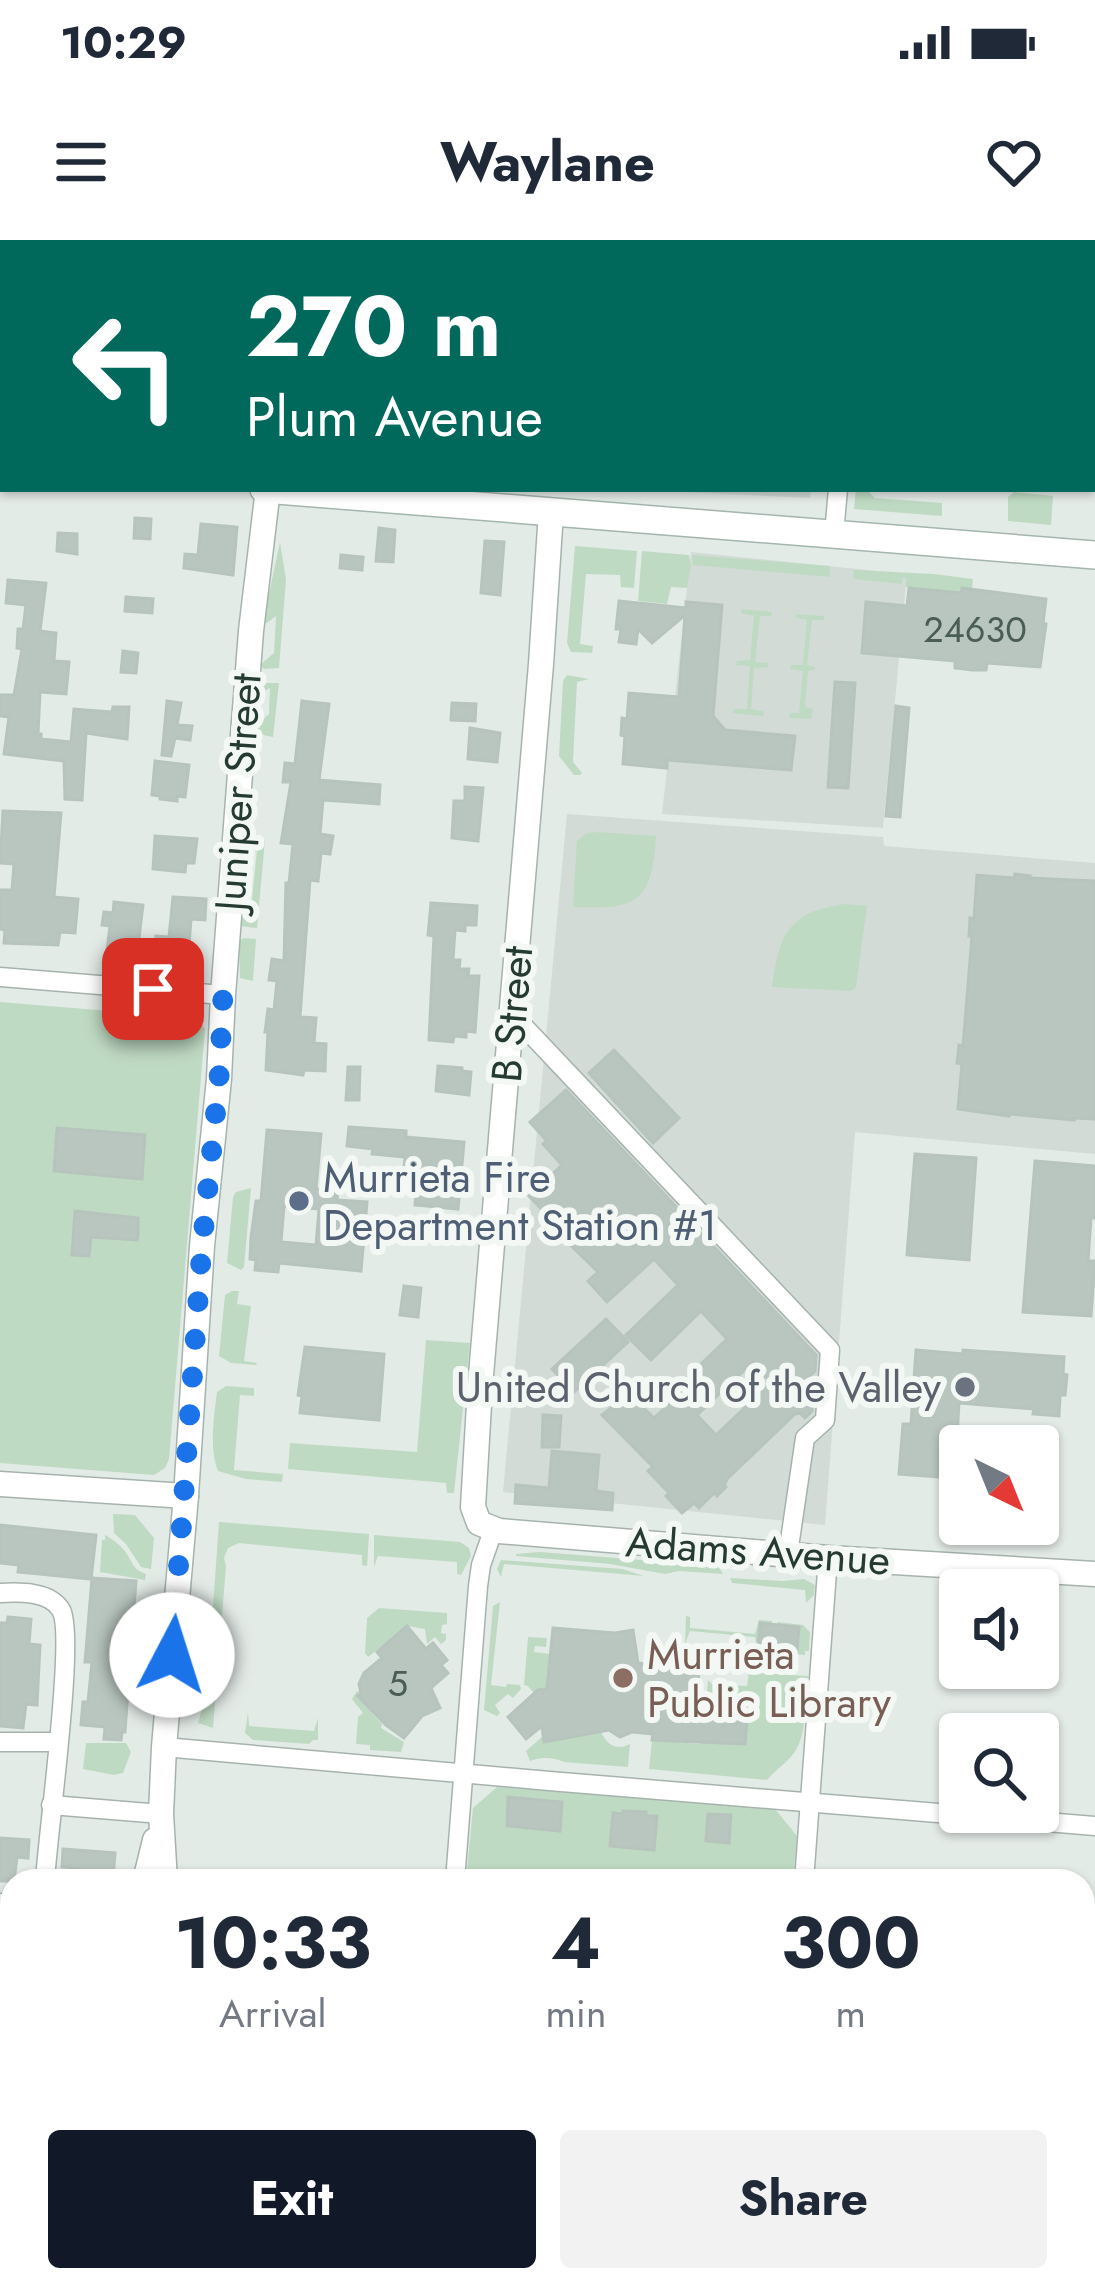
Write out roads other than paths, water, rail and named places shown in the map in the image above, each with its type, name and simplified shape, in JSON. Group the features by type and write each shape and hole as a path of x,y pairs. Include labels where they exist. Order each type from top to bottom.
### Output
{"main road":[{"path":"332,492 551,502 834,534 1095,555"}],"street":[{"name":"Juniper Street","path":"164,1869 164,1747 250,631 266,492"},
{"path":"834,534 838,492"},
{"name":"B Street","path":"493,1531 479,1522 473,1508 551,502"},
{"path":"0,976 223,995"},
{"path":"512,1014 830,1349 825,1420 806,1438 788,1554"},
{"path":"0,1484 185,1496"},
{"path":"455,1869 478,1586 493,1531"},
{"name":"Adams Avenue","path":"493,1531 1095,1574"},
{"path":"805,1869 828,1558"},
{"path":"0,1593 48,1598 60,1608 67,1641 46,1869"},
{"path":"0,1742 58,1742"},
{"path":"164,1747 1095,1826"},
{"path":"51,1805 161,1814"},
{"name":"Juniper Street","path":"148,1869 161,1814"}],"place":[{"name":"Murrieta Fire Department Station #1","path":"299,1201"},
{"name":"United Church of the Valley","path":"965,1387"},
{"name":"Murrieta Public Library","path":"623,1678"}]}
